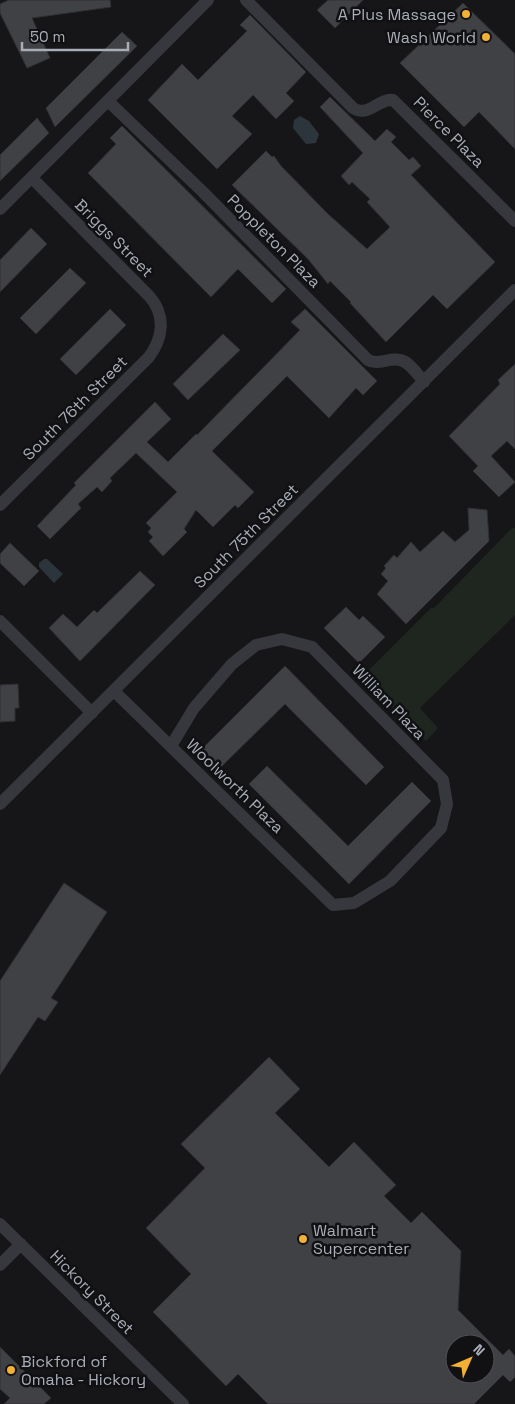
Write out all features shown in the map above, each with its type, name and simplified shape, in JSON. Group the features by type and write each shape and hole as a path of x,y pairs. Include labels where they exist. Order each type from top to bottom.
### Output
{"street":[{"path":"0,209 208,0"},
{"name":"Pierce Plaza","path":"246,0 353,108 359,112 365,112 386,99 393,100 515,221"},
{"name":"Poppleton Plaza","path":"108,101 203,192 368,360 377,362 399,360 407,363 424,382"},
{"name":"Briggs Street","path":"32,178 150,297 157,308 162,327"},
{"name":"South 75th Street","path":"0,804 515,290"},
{"name":"South 76th Street","path":"0,505 149,357 158,342 162,327"},
{"path":"0,621 92,713"},
{"name":"William Plaza","path":"171,746 194,708 232,664 256,645 282,639 312,647 443,780 447,804 441,828 390,881 354,903 333,905"},
{"name":"Woolworth Plaza","path":"114,691 333,905"},
{"name":"Hickory Street","path":"0,1224 183,1404"},
{"path":"0,1265 21,1244"}],"shaded area":[{"path":"300,116 309,121 319,134 316,143 306,144 293,128 294,120"},
{"path":"513,527 515,529 515,615 420,708 438,728 426,741 362,677 431,608 434,608"},
{"path":"47,559 63,574 54,583 39,567 39,563"}],"building":[{"path":"9,0 110,0 111,7 32,18 50,58 27,68 0,13 0,4"},
{"path":"328,0 363,0 335,28 317,10"},
{"path":"463,3 515,54 515,149 479,112 464,127 400,63"},
{"path":"250,15 306,72 286,93 294,101 276,119 253,95 232,116 252,134 217,169 148,100 182,64 198,80 247,31 240,25"},
{"path":"122,32 137,46 55,127 46,108"},
{"path":"330,97 375,141 387,129 396,137 391,142 409,160 413,157 421,166 411,175 495,262 447,309 433,295 386,342 351,302 330,281 328,284 308,259 232,185 266,151 272,157 274,156 281,166 328,214 367,249 390,227 367,202 370,199 352,182 349,185 341,176 363,153 320,107"},
{"path":"37,118 49,133 0,181 0,155"},
{"path":"122,126 286,289 272,303 238,269 211,297 88,173 116,144 110,138"},
{"path":"31,228 47,244 0,292 0,260"},
{"path":"70,268 86,283 36,334 20,318"},
{"path":"110,309 126,325 76,375 60,359"},
{"path":"305,309 377,381 363,395 356,388 329,418 287,376 212,451 254,492 238,508 235,505 213,527 196,510 184,529 187,532 163,556 149,541 153,537 148,532 151,528 146,523 177,492 136,453 110,478 112,481 102,492 97,487 78,504 81,508 50,539 37,526 76,485 74,483 155,402 171,419 147,442 168,462 300,330 291,322"},
{"path":"223,334 240,350 188,400 173,384"},
{"path":"515,364 515,449 507,441 491,456 515,482 499,497 473,471 478,466 449,436 500,384 498,380"},
{"path":"468,508 487,510 489,541 406,624 377,594 388,581 381,574 386,568 384,566 394,555 397,558 411,542 420,552 443,531 455,542 469,530"},
{"path":"10,543 39,571 24,586 0,563 0,554"},
{"path":"140,571 155,585 80,661 49,628 63,614 77,627 94,610 97,613"},
{"path":"346,607 359,620 363,616 385,637 359,663 324,628"},
{"path":"285,666 384,767 366,785 285,704 221,767 202,749"},
{"path":"18,684 19,708 15,708 15,721 0,722 0,685"},
{"path":"267,766 348,846 412,782 431,801 349,884 249,784"},
{"path":"64,883 107,912 51,998 58,1002 45,1021 38,1017 0,1075 0,981"},
{"name":"Walmart Supercenter","path":"269,1057 300,1089 275,1113 329,1167 354,1142 396,1185 384,1196 411,1223 422,1212 461,1251 458,1310 482,1334 445,1334 445,1384 494,1384 474,1404 268,1404 238,1374 226,1386 153,1312 191,1274 146,1228 205,1168 181,1144"},
{"name":"Bickford of Omaha - Hickory","path":"0,1347 51,1398 44,1404 4,1404 10,1398 0,1389"},
{"name":"Walmart Supercenter","path":"495,1347 503,1355 509,1349 515,1356 515,1377 510,1382 503,1375 495,1383"}],"place":[{"name":"A Plus Massage","path":"466,14"},
{"name":"Wash World","path":"486,37"},
{"name":"Walmart Supercenter","path":"303,1239"},
{"name":"Bickford of Omaha - Hickory","path":"11,1370"}]}
